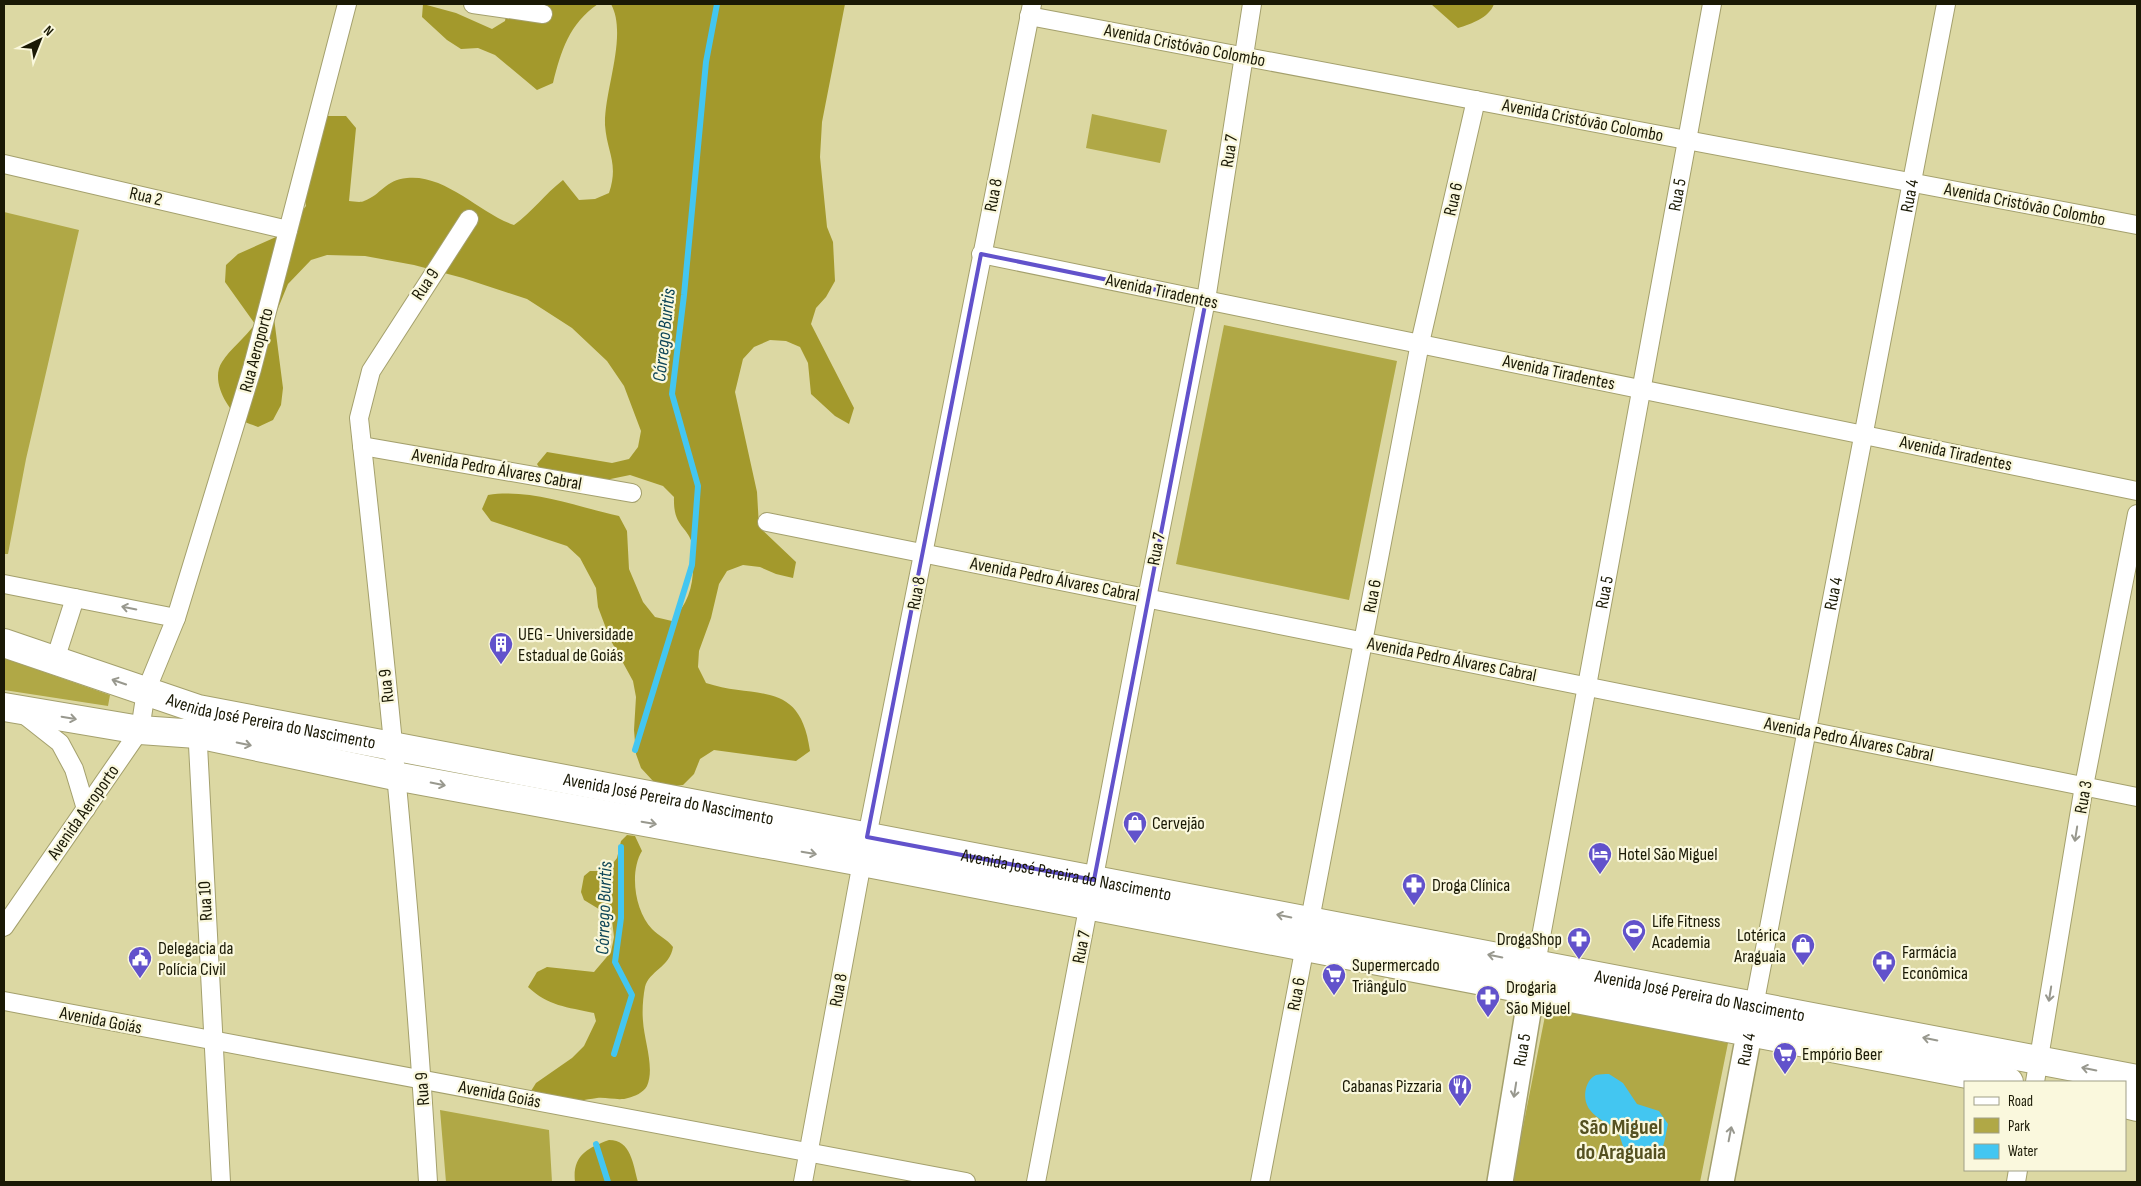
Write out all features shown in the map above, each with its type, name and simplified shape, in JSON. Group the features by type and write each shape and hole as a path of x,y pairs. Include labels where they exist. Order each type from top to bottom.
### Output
{"main road":[{"name":"Avenida José Pereira do Nascimento","path":"4,643 146,691 197,722 395,776 614,816 864,849"},
{"name":"Avenida José Pereira do Nascimento","path":"10,708 140,730 197,722 393,746 618,789 864,849 1091,893 1304,947 1534,977"},
{"path":"614,816 618,789"},
{"name":"Avenida José Pereira do Nascimento","path":"1091,893 1310,921 1534,977 1752,1019 2037,1071 2137,1078"},
{"name":"Avenida José Pereira do Nascimento","path":"1752,1019 2005,1081"}],"street":[{"name":"Rua Aeroporto","path":"146,691 176,618 252,369 347,4"},
{"path":"473,4 543,14"},
{"name":"Rua 7","path":"1036,1182 1147,598 1206,300 1252,4"},
{"name":"Rua 5","path":"1500,1182 1534,977 1712,4"},
{"name":"Rua 4","path":"1721,1182 1946,4"},
{"name":"Avenida Cristóvão Colombo","path":"1031,10 1243,56 2137,225"},
{"name":"Rua 8","path":"803,1182 864,849 1031,10"},
{"name":"Rua 6","path":"1260,1182 1420,344 1476,100"},
{"name":"Rua 2","path":"4,164 288,230"},
{"name":"Rua 9","path":"428,1182 422,1080 393,746 359,418 371,371 469,219"},
{"name":"Avenida Tiradentes","path":"981,254 2137,491"},
{"name":"Avenida Pedro Álvares Cabral","path":"362,446 632,493"},
{"name":"Rua 3","path":"2037,1071 2084,786 2137,514"},
{"name":"Avenida Pedro Álvares Cabral","path":"767,522 2137,796"},
{"path":"4,584 176,618"},
{"path":"55,660 76,598"},
{"name":"Avenida Aeroporto","path":"4,927 9,909 86,809 140,730 146,691"},
{"path":"10,708 60,743 74,769 86,809"},
{"name":"Rua 10","path":"197,722 212,1040 221,1182"},
{"name":"Avenida Goiás","path":"4,1001 966,1182"}],"highlighted area":[{"path":"981,254 1206,300 1094,880 867,837"}],"green space":[{"path":"1092,114 1167,130 1160,163 1086,148"},
{"path":"4,212 79,230 26,459 8,554 4,554"},
{"path":"1224,325 1397,361 1349,600 1176,564"},
{"path":"4,658 110,695 108,706 4,690"},
{"path":"1547,1006 1728,1043 1700,1182 1512,1182"},
{"path":"440,1110 549,1130 552,1182 446,1182"}],"shaded area":[{"path":"423,4 456,13 492,29 505,21 508,4 598,4 573,29 563,49 553,83 537,90 495,55 478,48 461,49 447,40 422,17"},
{"path":"611,4 845,4 822,122 820,157 827,227 833,242 835,281 826,297 816,308 811,324 854,408 849,424 835,416 811,394 808,363 800,347 786,341 770,340 754,347 743,359 735,392 757,492 759,527 796,562 793,578 776,574 760,567 743,565 727,571 719,584 711,618 699,651 698,667 706,683 773,696 786,702 797,712 805,728 810,751 796,761 714,750 700,759 694,774 683,785 666,787 653,781 641,768 636,754 634,730 636,697 633,681 610,639 598,607 596,588 580,558 567,546 491,521 482,509 488,495 520,494 537,496 619,516 627,531 629,569 643,602 655,617 672,621 686,601 691,586 693,546 676,515 674,497 663,486 630,475 596,482 546,479 537,464 547,452 612,463 629,459 638,447 641,431 624,386 607,361 572,328 527,299 463,278 414,265 365,256 327,255 311,260 288,284 274,318 283,388 281,405 273,420 258,427 238,416 226,403 219,386 218,377 219,369 225,357 255,324 225,282 226,265 238,254 285,233 306,206 300,175 326,116 346,116 356,128 349,201 364,201 400,179 421,178 449,188 488,212 514,225 563,180 579,200 595,199 609,193 612,183 613,166 605,125 617,31 616,17"},
{"path":"1431,4 1494,4 1484,17 1458,28"},
{"path":"627,835 635,836 642,851 638,860 635,880 641,913 652,929 673,947 668,959 651,977 645,987 643,1017 650,1063 647,1086 636,1095 624,1099 597,1098 564,1102 548,1099 531,1091 536,1083 572,1058 584,1046 596,1021 594,1013 551,1002 528,987 537,972 547,967 594,972 611,952 614,937 612,920 607,914 584,900 581,892 584,876 590,871 607,871 617,858 621,841"},
{"path":"609,1140 622,1144 627,1149 638,1182 575,1182 576,1166 583,1154 594,1146"}],"water":[{"path":"1609,1074 1623,1083 1637,1104 1659,1111 1668,1124 1665,1141 1657,1153 1635,1157 1623,1146 1617,1128 1599,1119 1587,1106 1585,1091 1589,1082 1596,1075"}],"waterway":[{"name":"Córrego Buritis","path":"635,750 692,565 698,486 672,394 684,295 706,62 717,4"},
{"name":"Córrego Buritis","path":"614,1054 632,995 615,962 621,918 621,847"},
{"name":"Córrego Buritis","path":"596,1144 608,1182"}],"place":[{"name":"UEG - Universidade Estadual de Goiás","path":"501,665"},
{"name":"Cervejão","path":"1135,844"},
{"name":"Hotel São Miguel","path":"1600,875"},
{"name":"Droga Clínica","path":"1414,906"},
{"name":"Life Fitness Academia","path":"1634,952"},
{"name":"DrogaShop","path":"1579,960"},
{"name":"Lotérica Araguaia","path":"1803,966"},
{"name":"Delegacia da Polícia Civil","path":"140,979"},
{"name":"Farmácia Econômica","path":"1884,983"},
{"name":"Supermercado Triângulo","path":"1334,996"},
{"name":"Drogaria São Miguel","path":"1488,1018"},
{"name":"Empório Beer","path":"1785,1075"},
{"name":"Cabanas Pizzaria","path":"1460,1107"}],"district":[{"name":"São Miguel do Araguaia","path":"1621,1138"}]}
